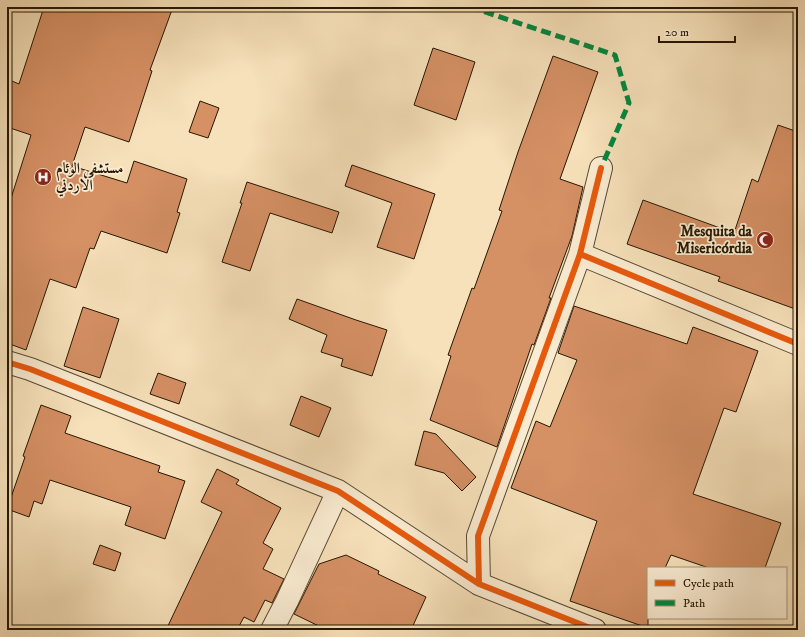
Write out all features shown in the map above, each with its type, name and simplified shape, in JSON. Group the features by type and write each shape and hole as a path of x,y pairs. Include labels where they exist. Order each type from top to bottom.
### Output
{"street":[{"path":"480,584 478,536 580,254 601,168"},
{"path":"580,254 798,344"},
{"path":"7,362 30,369 338,491 480,584 595,630"},
{"path":"272,630 338,491"}],"building":[{"path":"44,7 173,7 150,70 152,71 129,142 85,127 72,166 127,183 134,161 187,179 177,212 180,213 167,253 101,231 94,249 90,248 76,288 50,279 26,350 7,343 7,211 31,135 7,127 7,79 19,84"},
{"path":"433,48 475,62 456,120 414,105"},
{"path":"553,56 598,72 560,179 583,187 572,236 549,298 551,298 534,345 532,344 497,447 430,420 451,356 448,355 502,211 499,210 518,152"},
{"path":"200,101 219,108 208,138 189,132"},
{"path":"778,125 798,132 798,310 718,281 720,277 627,244 643,200 734,233 752,179 758,182"},
{"path":"352,165 435,194 414,259 377,247 392,203 345,186"},
{"path":"247,182 339,212 332,233 270,213 250,271 222,262 242,203 240,203"},
{"path":"297,299 387,330 372,376 341,366 343,359 321,352 327,335 289,319"},
{"path":"574,306 687,344 693,327 758,351 736,412 724,408 693,494 781,523 765,567 706,567 671,555 665,567 647,567 648,628 570,601 597,521 511,488 536,421 550,427 577,360 558,353"},
{"path":"83,307 119,319 100,378 64,366"},
{"path":"158,373 186,383 179,404 150,394"},
{"path":"301,396 331,408 319,437 290,425"},
{"path":"41,405 71,416 65,433 160,466 158,472 185,481 165,539 125,525 131,507 50,480 42,504 34,501 29,517 7,509 25,457 23,456"},
{"path":"424,431 436,434 476,477 462,491 444,473 415,465"},
{"path":"217,469 239,480 236,484 281,508 263,543 273,549 263,569 284,579 272,603 265,600 254,622 244,617 237,630 166,630 222,512 201,502"},
{"path":"100,545 121,553 115,571 93,564"},
{"path":"346,555 379,571 378,574 426,597 411,630 327,630 294,614 319,564"}],"marked path":[{"path":"470,7 615,55 629,103 601,168"}],"cycle path":[{"path":"479,584 478,536 580,254 601,168"},
{"path":"580,254 798,344"},
{"path":"7,362 30,369 338,491 479,584 595,630"}],"place":[{"name":"مستشفى الوئام الاردني","path":"43,177"},
{"name":"Mesquita da Misericórdia","path":"765,240"}]}
